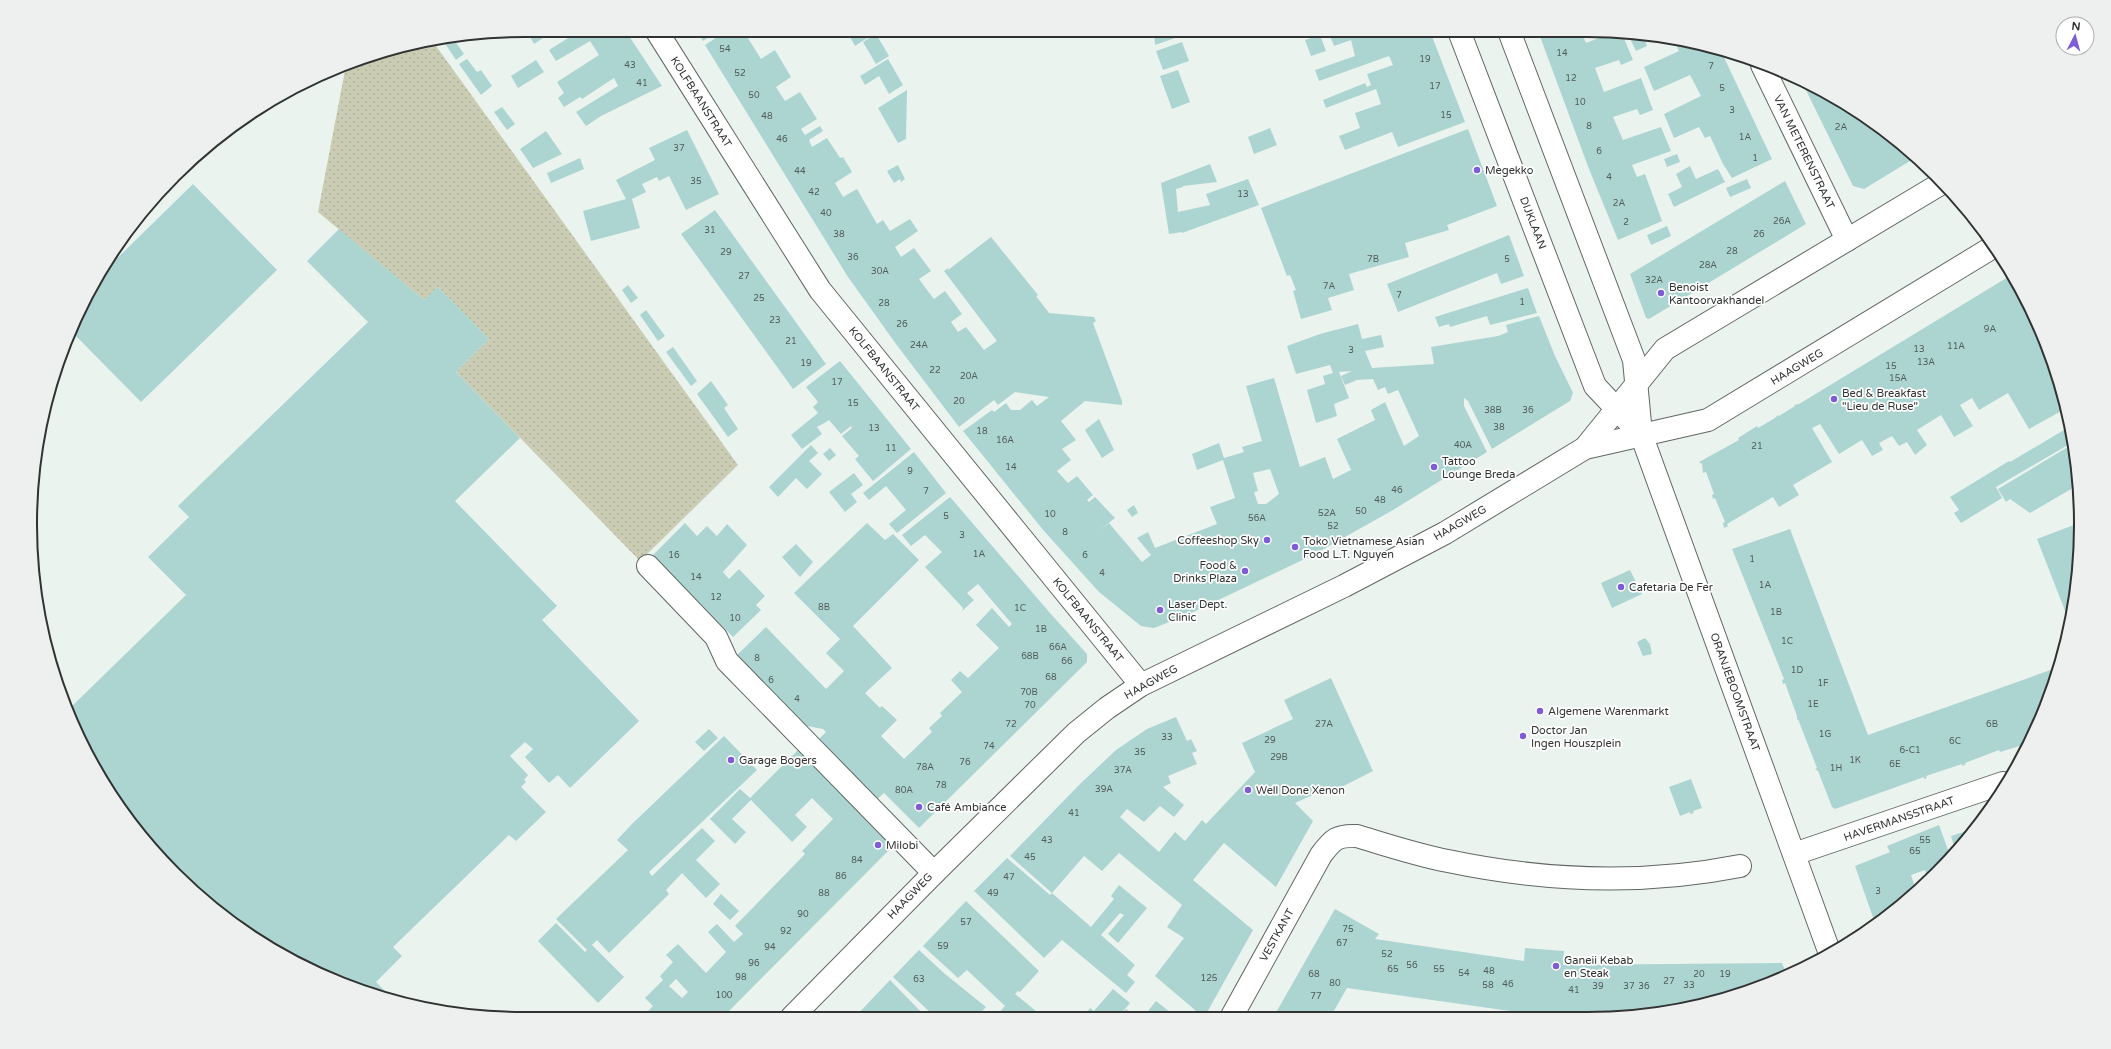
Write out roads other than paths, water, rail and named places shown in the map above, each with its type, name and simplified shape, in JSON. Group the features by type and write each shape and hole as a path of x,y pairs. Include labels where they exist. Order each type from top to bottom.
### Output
{"street":[{"name":"KOLFBAANSTRAAT","path":"660,37 820,290 1141,686"},
{"name":"DIJKLAAN","path":"1461,37 1595,386 1641,434"},
{"path":"1511,37 1634,360 1641,434"},
{"name":"VAN METERENSTRAAT","path":"1765,71 1847,240"},
{"name":"HAAGWEG","path":"1585,448 1666,349 1937,186"},
{"name":"HAAGWEG","path":"797,1012 934,873 1076,733 1108,708 1141,686 1391,562 1444,533 1585,448 1641,434 1708,420 1989,250"},
{"name":"ORANJEBOOMSTRAAT","path":"1641,434 1828,948"},
{"path":"648,566 716,637 727,661 934,873"},
{"name":"HAVERMANSSTRAAT","path":"1794,854 1999,784"},
{"name":"VESTKANT","path":"1234,1012 1322,855 1332,841 1343,835 1357,836 1447,861 1501,871 1549,876 1604,878 1661,876 1713,871 1740,866"}],"place":[{"name":"Megekko","path":"1477,170"},
{"name":"Benoist Kantoorvakhandel","path":"1661,293"},
{"name":"Bed & Breakfast \"Lieu de Ruse\"","path":"1834,399"},
{"name":"Tattoo Lounge Breda","path":"1434,467"},
{"name":"Coffeeshop Sky","path":"1267,540"},
{"name":"Toko Vietnamese Asian Food L.T. Nguyen","path":"1295,547"},
{"name":"Food & Drinks Plaza","path":"1245,571"},
{"name":"Cafetaria De Fer","path":"1621,587"},
{"name":"Laser Dept. Clinic","path":"1160,610"},
{"name":"Algemene Warenmarkt","path":"1540,711"},
{"name":"Doctor Jan Ingen Houszplein","path":"1523,736"},
{"name":"Garage Bogers","path":"731,760"},
{"name":"Well Done Xenon","path":"1248,790"},
{"name":"Café Ambiance","path":"919,807"},
{"name":"Milobi","path":"878,845"},
{"name":"Ganeii Kebab en Steak","path":"1556,966"}]}
